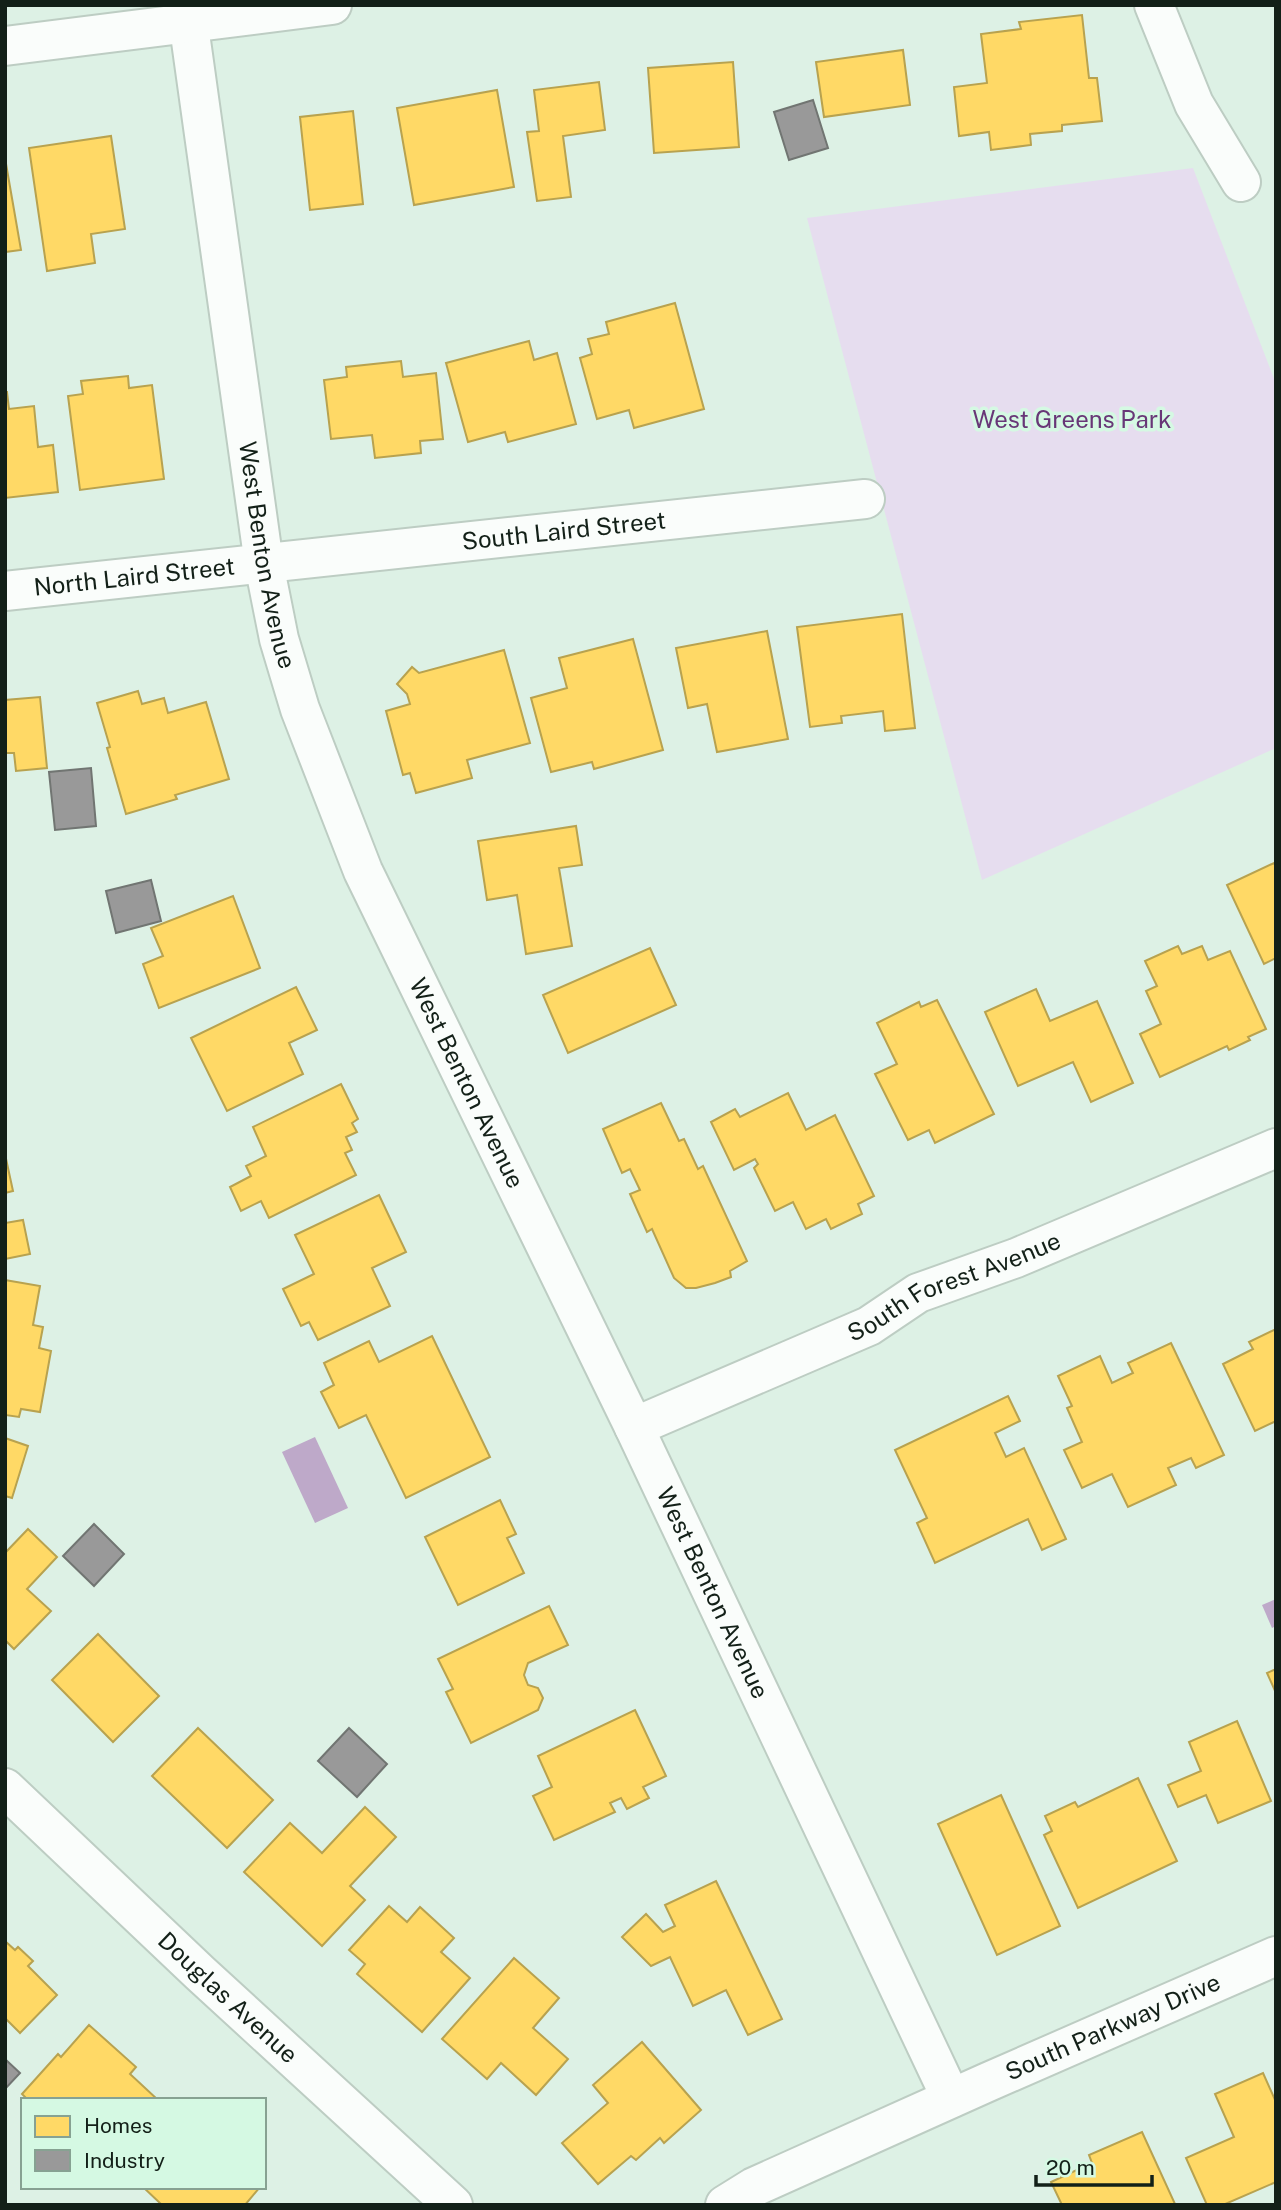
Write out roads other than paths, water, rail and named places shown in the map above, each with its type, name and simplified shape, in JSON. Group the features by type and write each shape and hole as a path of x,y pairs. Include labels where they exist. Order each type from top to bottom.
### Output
{"street":[{"path":"5,46 188,14 332,5"},
{"path":"1154,5 1194,104 1241,182"},
{"name":"West Benton Avenue","path":"188,14 264,564 279,639 300,709 331,794 363,871 634,1427 951,2098"},
{"name":"South Laird Street","path":"264,564 865,499"},
{"name":"North Laird Street","path":"5,591 264,564"},
{"name":"South Forest Avenue","path":"634,1427 869,1326 918,1293 1016,1258 1276,1148"},
{"name":"Douglas Avenue","path":"5,1788 200,1973 453,2205"},
{"name":"South Parkway Drive","path":"726,2205 754,2187 1276,1956"}],"park label":[{"name":"West Greens Park","path":"1072,420"}]}
